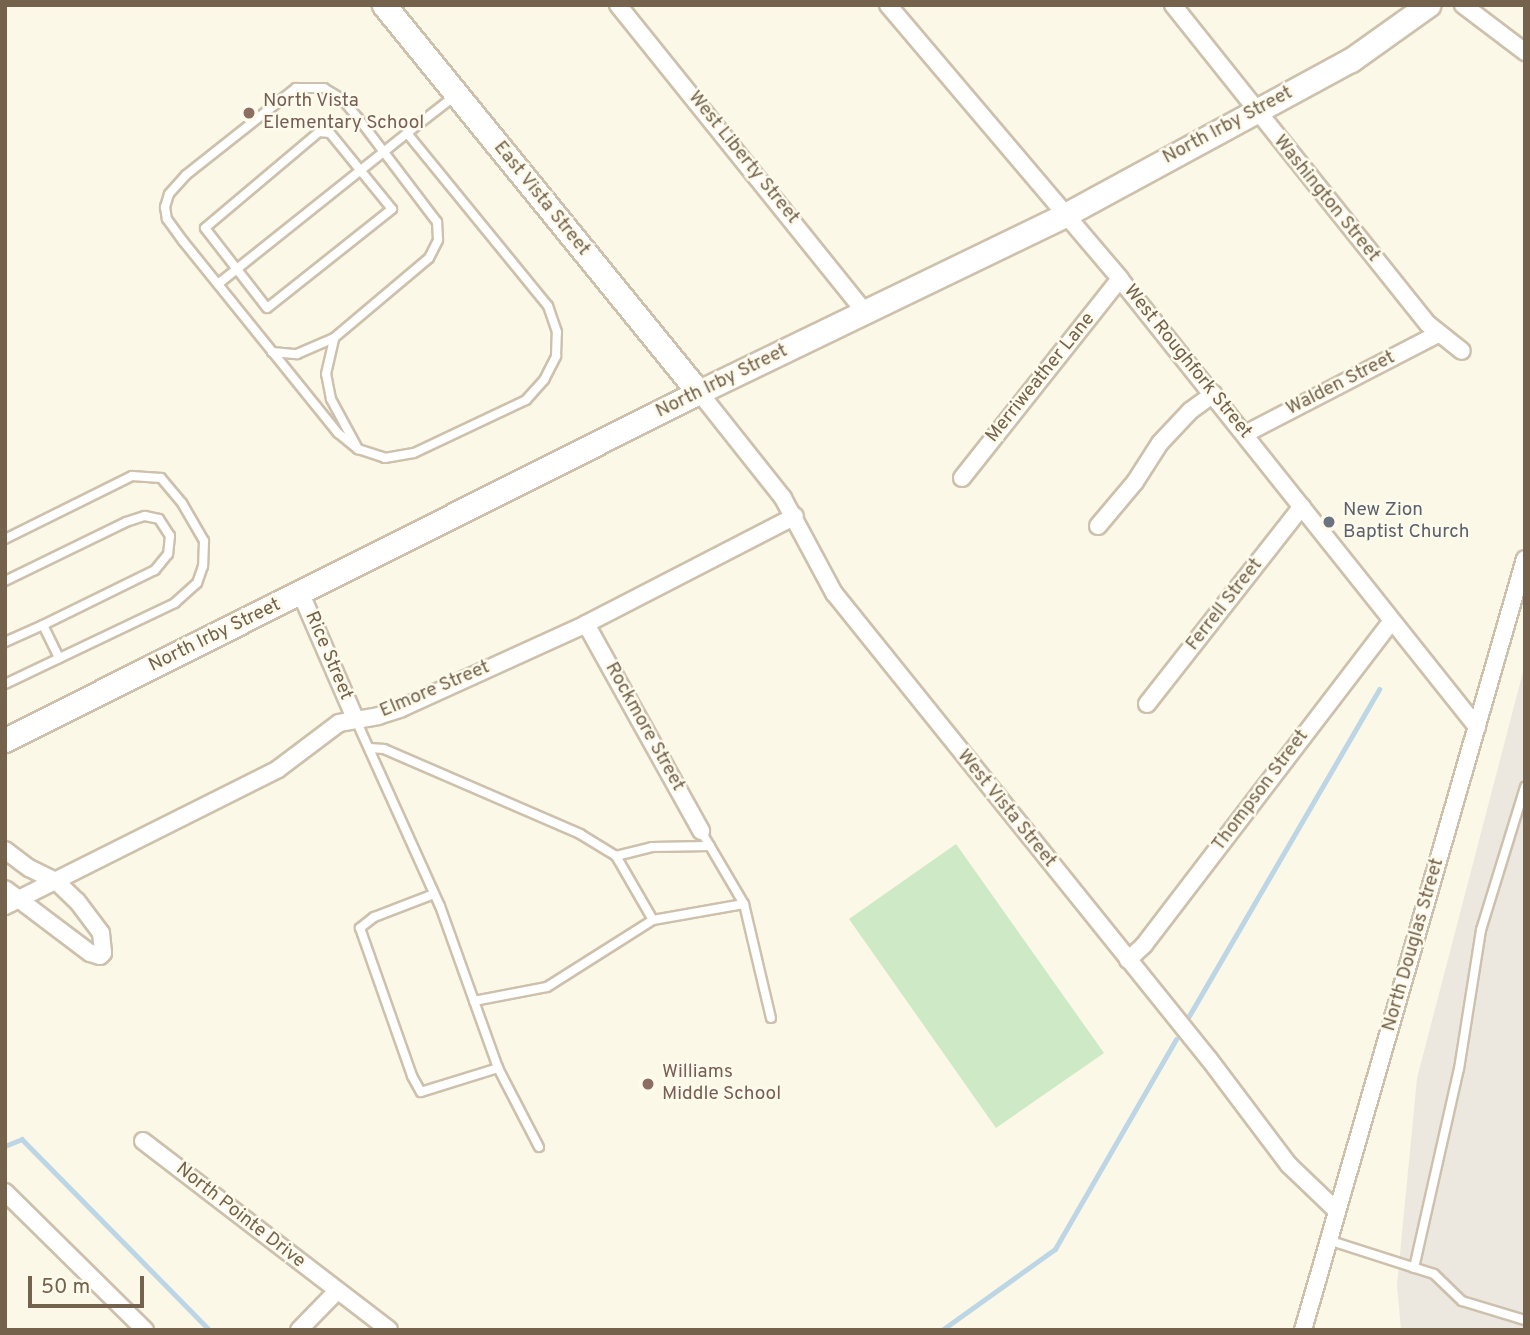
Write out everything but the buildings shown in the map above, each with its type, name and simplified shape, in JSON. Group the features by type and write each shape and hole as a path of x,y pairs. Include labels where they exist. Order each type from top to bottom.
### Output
{"main road":[{"name":"East Vista Street","path":"384,5 699,392"},
{"name":"North Irby Street","path":"5,740 301,594 699,392 1065,215 1361,53 1428,5"}],"street":[{"name":"West Liberty Street","path":"618,5 834,270 865,312"},
{"name":"West Roughfork Street","path":"888,5 1121,279 1477,727"},
{"name":"Washington Street","path":"1172,5 1438,334 1462,351"},
{"path":"1463,5 1525,52"},
{"name":"Merriweather Lane","path":"962,478 1121,279"},
{"name":"Walden Street","path":"1245,434 1438,334"},
{"name":"West Vista Street","path":"699,392 795,516 834,593 1209,1059 1289,1165 1336,1210"},
{"path":"1098,526 1128,491 1160,443 1191,411 1213,394"},
{"name":"Ferrell Street","path":"1147,704 1302,506"},
{"name":"Elmore Street","path":"12,903 278,769 339,723 378,716 402,708 586,624 795,516"},
{"name":"North Douglas Street","path":"1303,1330 1525,559"},
{"name":"Rice Street","path":"301,594 355,718"},
{"name":"Thompson Street","path":"1128,960 1144,945 1392,621"},
{"name":"Rockmore Street","path":"586,624 701,831"},
{"path":"5,850 29,868 56,881 95,921 103,937 104,948 100,956 90,953 12,903 5,889"},
{"name":"North Pointe Drive","path":"142,1141 388,1330"},
{"path":"5,1192 145,1330"},
{"path":"299,1330 337,1291"}],"lane":[{"path":"272,352 298,354 334,338 429,258 438,240 437,222 383,150 342,99 324,89 296,88 186,175 169,194 165,207 167,219 272,352 338,433 358,449 385,458 414,453 526,400 544,380 556,356 557,331 548,306 407,133"},
{"path":"218,284 383,150 457,95"},
{"path":"319,132 330,133 392,209 267,308 236,270 205,228 319,132"},
{"path":"334,338 326,374 331,399 358,449"},
{"path":"5,539 132,476 161,478 182,503 204,541 204,566 197,583 175,603 5,684"},
{"path":"5,582 127,522 145,516 159,519 170,536 168,554 155,570 5,642"},
{"path":"43,625 59,658"},
{"path":"355,718 435,894 498,1068 539,1147"},
{"path":"369,748 384,750 580,834 616,856 653,920"},
{"path":"1414,1268 1459,1069 1481,930 1525,787"},
{"path":"701,831 744,904 771,1018"},
{"path":"616,856 652,847 710,846"},
{"path":"435,894 374,917 360,928 412,1076 421,1092 498,1068"},
{"path":"474,1001 547,987 653,920 744,904"},
{"path":"1328,1240 1434,1274 1462,1301 1525,1320"}],"shaded area":[{"path":"1525,664 1525,1330 1401,1330 1397,1285 1417,1078"}],"green space":[{"path":"956,844 1104,1053 996,1128 849,919"}],"waterway":[{"path":"1189,1016 1379,689"},
{"path":"942,1330 1055,1249 1176,1039"},
{"path":"5,1146 22,1139 210,1330"}],"place":[{"name":"North Vista Elementary School","path":"249,113"},
{"name":"New Zion Baptist Church","path":"1329,522"},
{"name":"Williams Middle School","path":"648,1084"}]}
